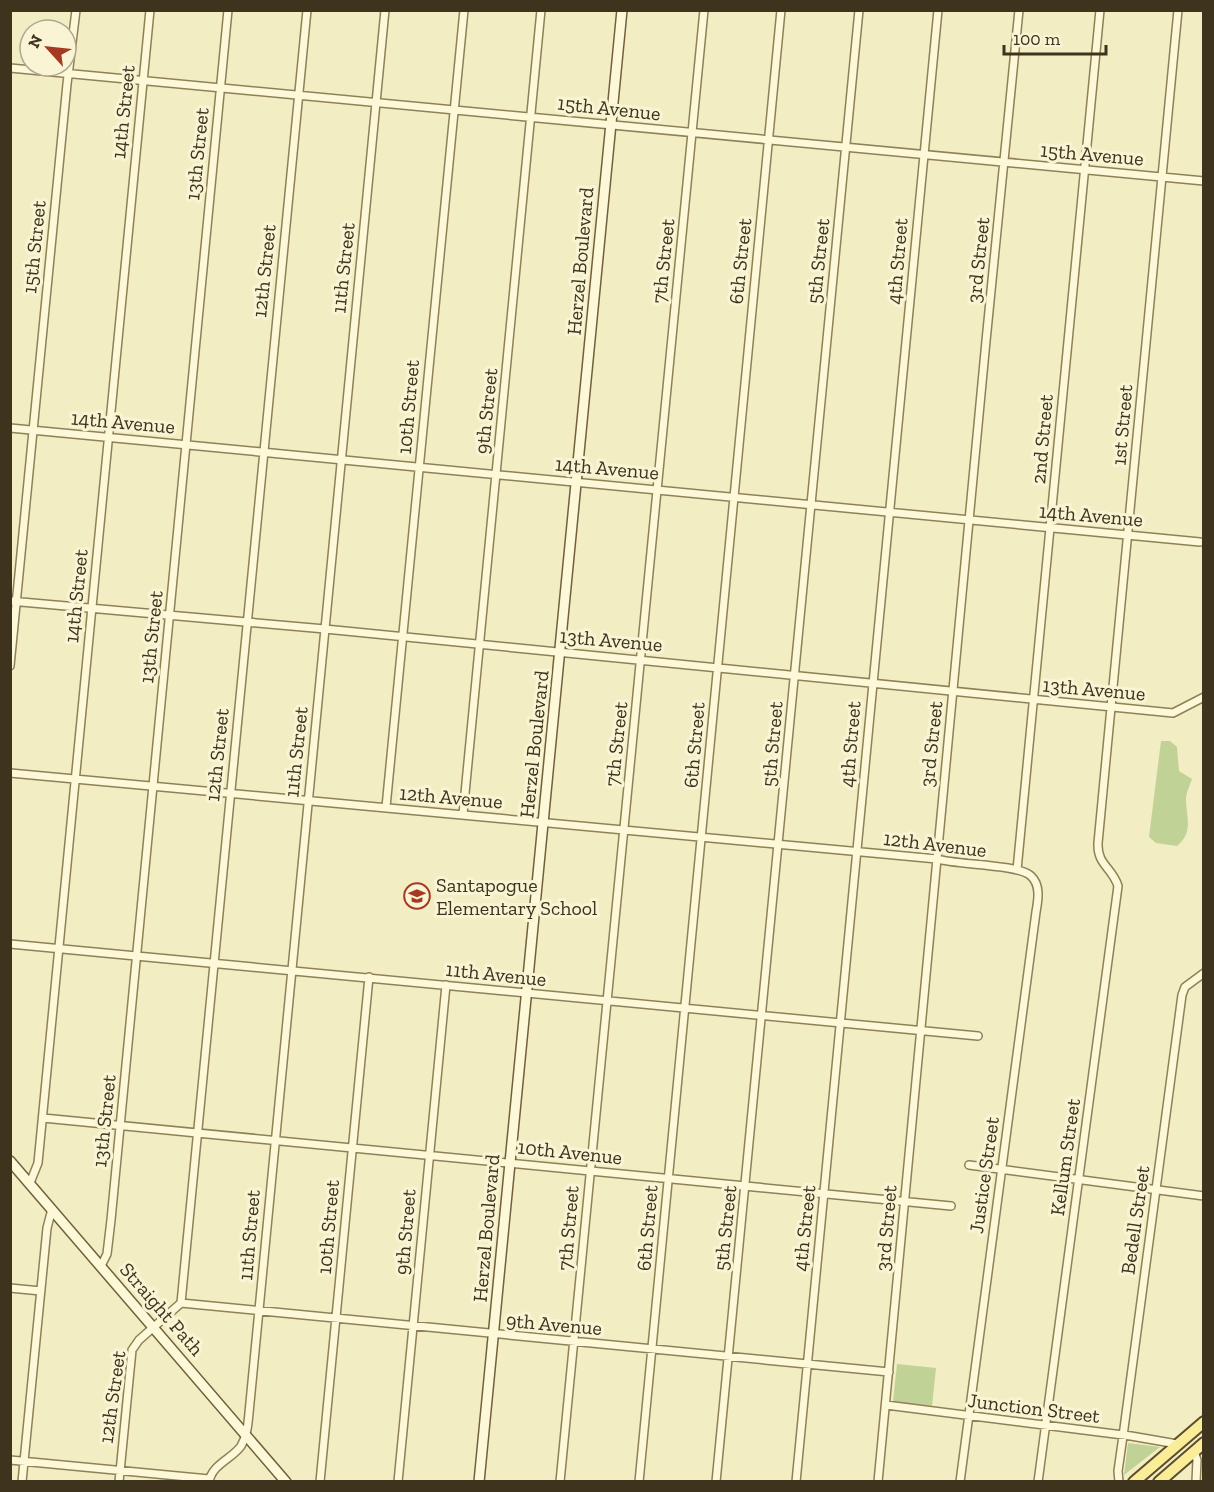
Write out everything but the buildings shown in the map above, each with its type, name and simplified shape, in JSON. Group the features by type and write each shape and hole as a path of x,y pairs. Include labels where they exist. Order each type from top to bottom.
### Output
{"main road":[{"path":"1134,1482 1203,1422"},
{"path":"1159,1482 1203,1443"},
{"path":"1145,1482 1174,1446"}],"street":[{"name":"14th Street","path":"30,1183 38,1166 150,10"},
{"name":"13th Street","path":"101,1266 108,1249 228,10"},
{"name":"12th Street","path":"119,1482 132,1350 137,1342 181,1304 307,10"},
{"name":"11th Street","path":"246,1435 385,10"},
{"name":"10th Street","path":"386,807 464,10"},
{"name":"9th Street","path":"463,814 541,10"},
{"name":"Herzel Boulevard","path":"479,1482 622,10"},
{"name":"7th Street","path":"560,1482 704,10"},
{"name":"6th Street","path":"639,1482 781,10"},
{"name":"5th Street","path":"716,1482 859,10"},
{"name":"4th Street","path":"796,1482 938,10"},
{"name":"3rd Street","path":"878,1482 1019,10"},
{"name":"2nd Street","path":"1017,870 1100,10"},
{"name":"1st Street","path":"1098,843 1178,10"},
{"name":"15th Avenue","path":"78,74 1203,181"},
{"name":"15th Street","path":"10,666 14,601 68,78"},
{"name":"14th Avenue","path":"10,428 1200,542"},
{"name":"13th Avenue","path":"14,601 325,628 1173,713 1203,697"},
{"name":"12th Avenue","path":"10,773 308,799 856,852 1017,870 1030,875"},
{"name":"Kellum Street","path":"1038,1482 1118,886 1115,876 1098,855 1098,843"},
{"name":"Justice Street","path":"960,1482 1036,912 1037,885 1030,875"},
{"name":"11th Avenue","path":"10,944 978,1036"},
{"name":"Bedell Street","path":"1119,1482 1118,1471 1182,995 1185,987 1203,973"},
{"name":"10th Street","path":"320,1482 369,977"},
{"name":"9th Street","path":"398,1482 446,985"},
{"name":"10th Avenue","path":"42,1118 951,1206"},
{"name":"Straight Path","path":"10,1161 286,1482"},
{"path":"969,1166 1203,1196"},
{"path":"22,1482 40,1291 47,1228 52,1209"},
{"path":"10,1288 40,1291"},
{"name":"9th Avenue","path":"181,1304 889,1372"},
{"name":"Junction Street","path":"886,1405 1123,1436 1174,1446"},
{"path":"10,1460 209,1480 213,1471 241,1446 246,1435"},
{"path":"1194,1451 1197,1462 1196,1482"}],"green space":[{"path":"1161,741 1170,741 1177,747 1179,771 1192,779 1186,797 1188,824 1186,835 1177,846 1156,843 1149,837"},
{"path":"897,1364 936,1368 932,1406 893,1402"},
{"path":"1128,1443 1160,1447 1124,1475"}],"place":[{"name":"Santapogue Elementary School","path":"417,896"}]}
